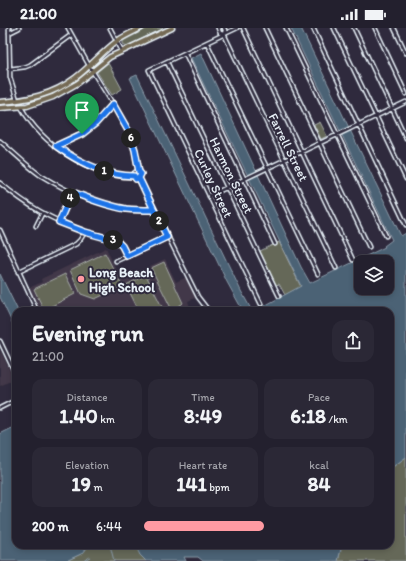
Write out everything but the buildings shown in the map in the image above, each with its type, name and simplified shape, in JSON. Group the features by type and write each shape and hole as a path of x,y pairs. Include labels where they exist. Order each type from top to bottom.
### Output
{"highway":[{"path":"0,102 18,101 39,96 61,87 75,78 117,41 141,28"},
{"path":"0,108 21,107 45,101 61,94 78,83 106,59 172,28"}],"street":[{"path":"9,28 11,82 18,101"},
{"path":"9,33 19,28"},
{"path":"68,28 92,72 129,132 135,150 139,172 141,174 139,178 198,297 206,307"},
{"path":"110,28 122,51"},
{"path":"218,28 220,33 224,34"},
{"path":"224,28 224,34"},
{"path":"167,62 237,28"},
{"path":"243,28 353,260"},
{"path":"265,28 369,247"},
{"path":"286,28 386,236"},
{"path":"313,28 406,225"},
{"path":"334,28 406,180"},
{"path":"354,28 406,138"},
{"path":"375,28 406,94"},
{"path":"394,28 406,52"},
{"name":"Farrell Street","path":"224,34 336,268"},
{"path":"10,69 30,65 71,35"},
{"path":"207,42 318,274"},
{"path":"184,53 246,178 275,244"},
{"name":"Curley Street","path":"167,62 150,70 260,304"},
{"name":"Harmon Street","path":"167,62 279,296"},
{"path":"209,196 406,102"},
{"path":"56,146 77,137 89,129 113,104"},
{"path":"21,107 34,127 56,146 75,159 114,174 134,176 136,179 139,178"},
{"path":"0,141 40,174 72,192 112,206 126,209 154,210"},
{"path":"134,176 135,172 139,172"},
{"path":"0,183 22,201 42,214 85,232 117,241 122,246 127,256"},
{"path":"59,222 72,192"},
{"path":"36,226 42,214"},
{"path":"0,230 35,307"},
{"path":"18,272 76,244 85,232"},
{"path":"116,261 167,237"},
{"path":"0,341 12,367"},
{"path":"0,408 12,402"}],"shaded area":[{"name":"Long Beach High School","path":"106,248 121,280 165,259 176,282 187,277 197,297 188,301 190,307 38,307 29,288 42,282 41,279"},
{"path":"0,350 12,375 12,380 0,386"}],"green space":[{"path":"148,28 165,28 127,46 123,44 123,41"},
{"path":"108,63 122,89 112,95 97,72"},
{"path":"320,122 327,136 321,139 314,125"},
{"path":"279,242 301,287 285,295 279,284 276,285 260,251"},
{"path":"105,253 122,286 95,299 81,294 70,270"},
{"path":"164,262 183,303 182,304 177,307 170,307 151,268"},
{"path":"65,274 75,294 50,307 43,307 34,289"},
{"path":"146,275 162,307 137,307 126,285"},
{"path":"406,457 406,561 338,561 341,549 394,549 394,466"},
{"path":"86,549 140,549 140,555 146,561 66,561 83,553"}],"water":[{"path":"291,28 301,28 401,236 406,233 406,457 394,466 394,307 262,307 301,286 191,58 201,53 301,267 310,283 354,262 354,295 394,295 394,255 368,255 385,247 384,246 392,240"},
{"path":"137,75 250,307 241,307 227,282 130,78"},
{"path":"0,274 16,307 12,307 12,322 0,297"},
{"path":"12,428 12,549 86,549 83,553 66,561 0,561 0,434"},
{"path":"139,549 341,549 338,561 203,561 198,557 184,557 186,561 146,561 138,551"}],"waterway":[{"path":"111,549 114,561"},
{"path":"83,561 90,557"}],"place":[{"name":"Long Beach High School","path":"81,279"}],"route":[{"path":"82,134 56,146 75,159 96,168 122,176 134,176 136,179 139,178 167,237 127,256 122,246 117,241 85,232 59,222 72,192 112,206 126,209 154,210 139,178 141,177 141,174 139,172 135,150 129,132 113,104 96,123 82,134"}]}
